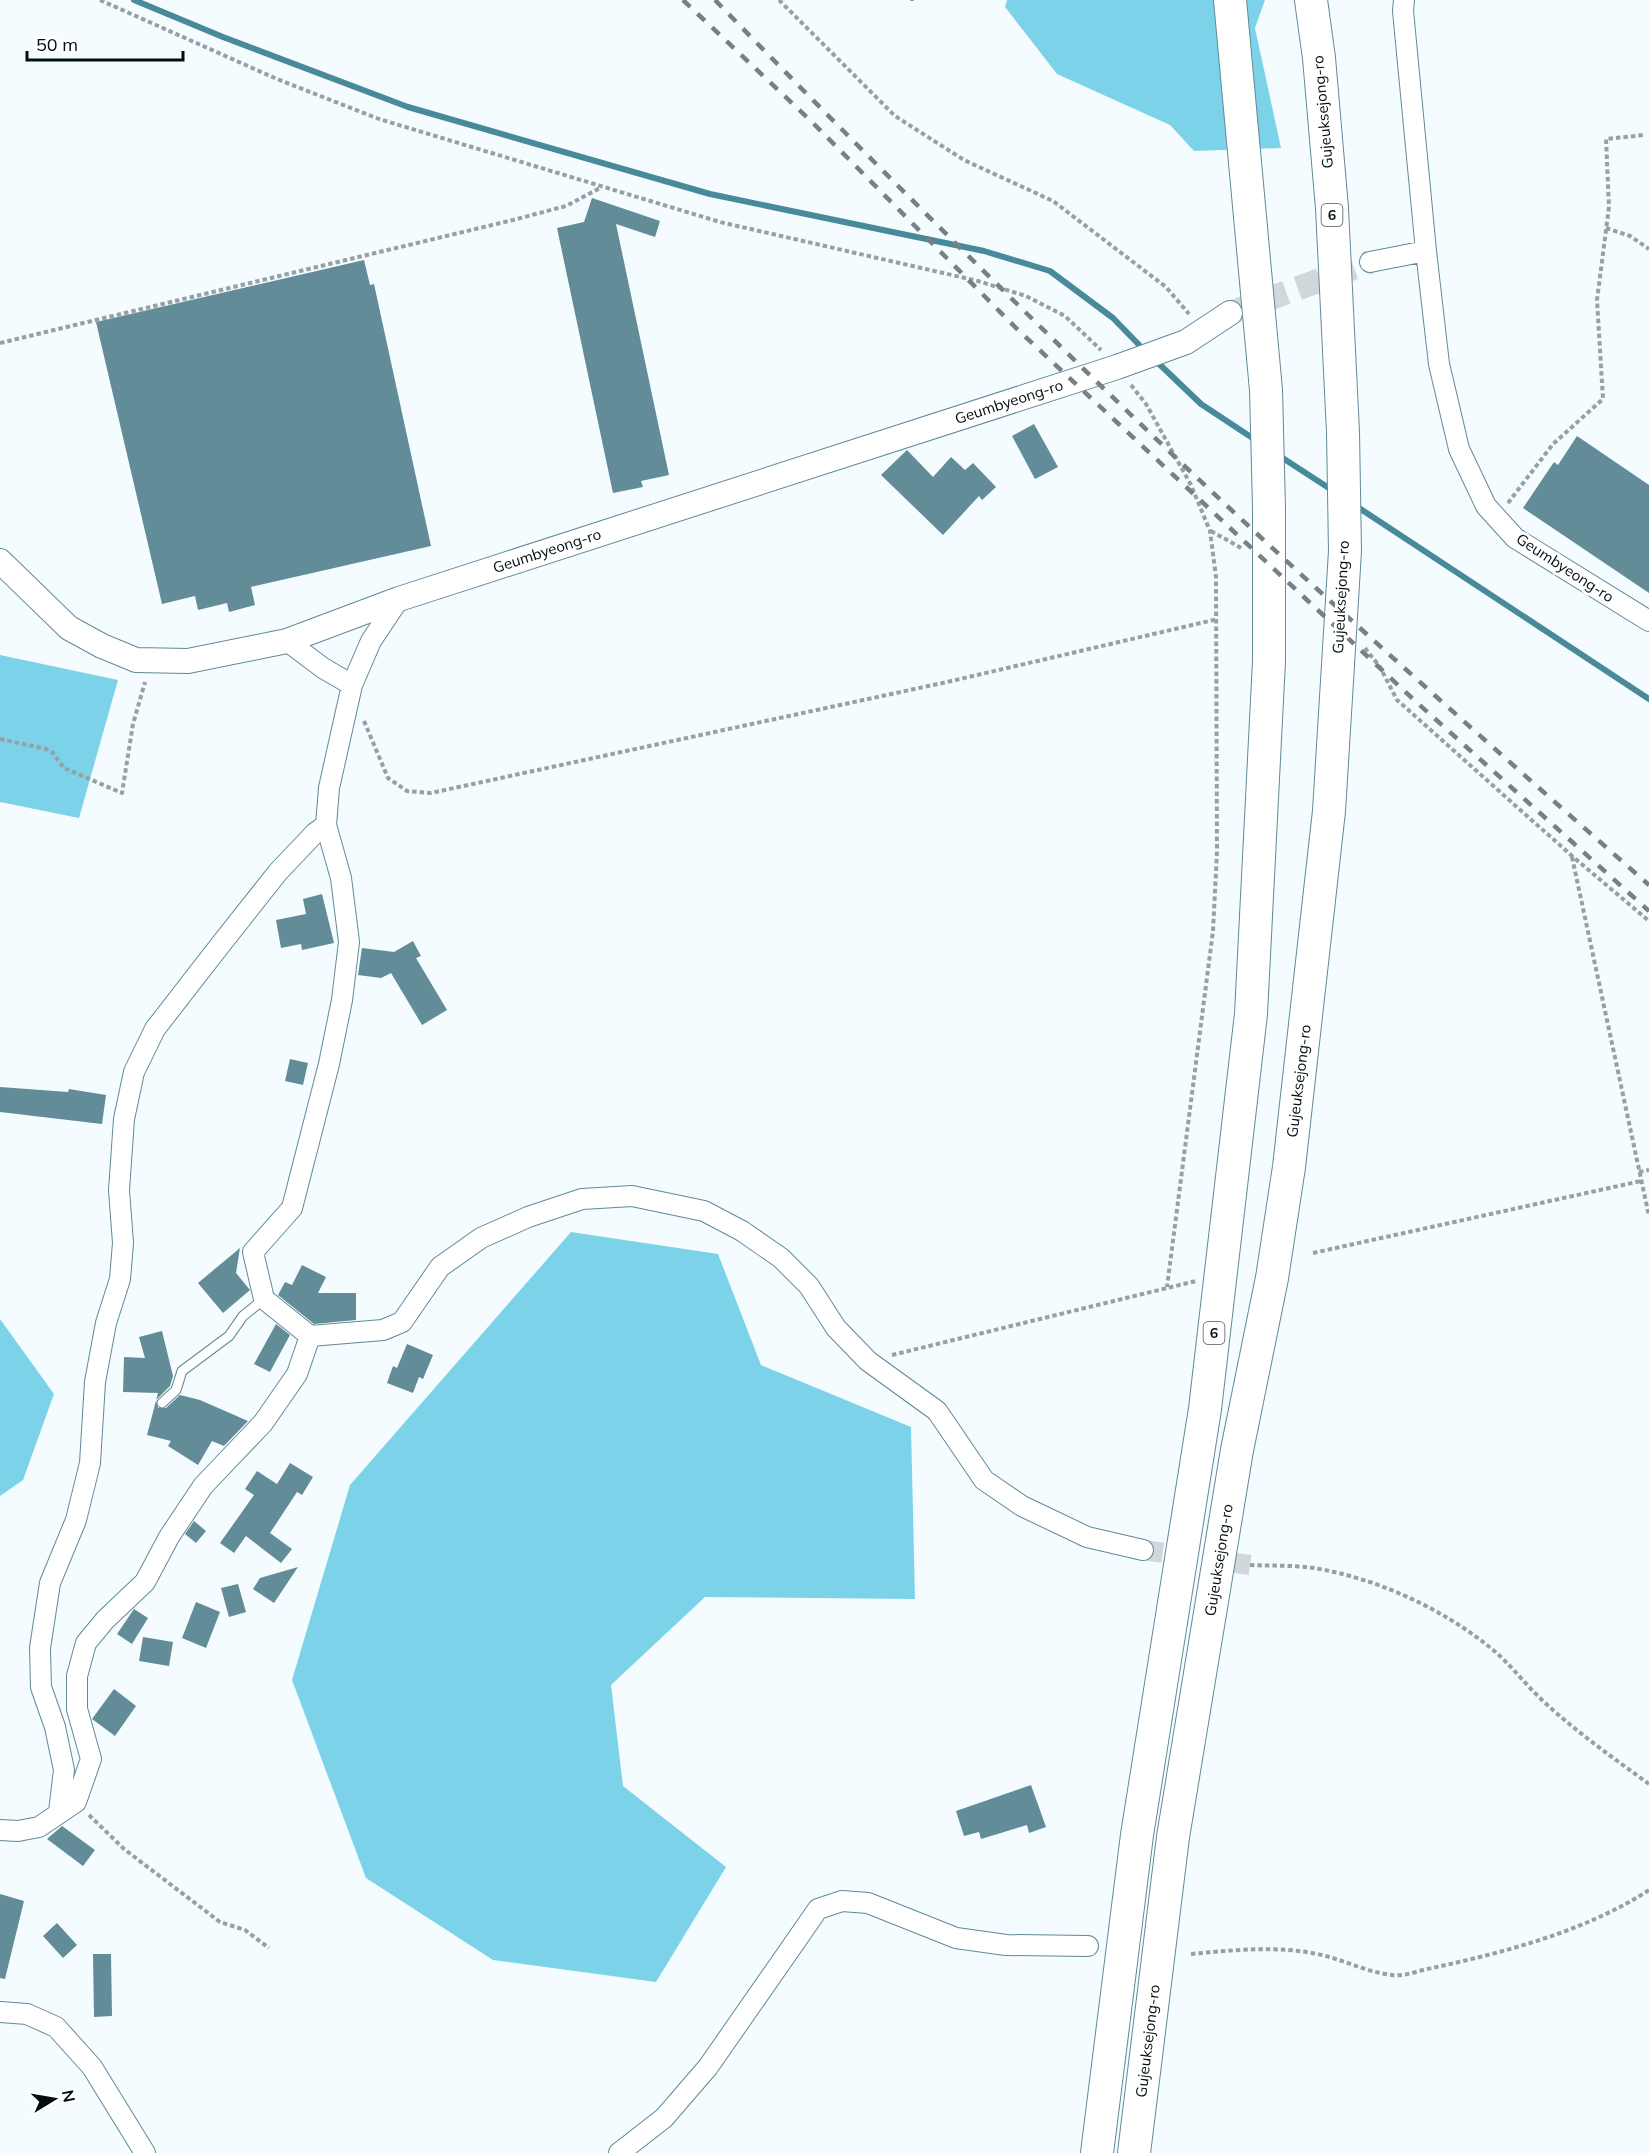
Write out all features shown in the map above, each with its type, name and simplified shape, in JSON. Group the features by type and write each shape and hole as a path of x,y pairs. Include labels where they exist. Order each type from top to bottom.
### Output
{"highway":[{"name":"6","path":"1097,2153 1137,1835 1205,1409 1251,1014 1269,661 1269,508 1266,390 1230,0"},
{"name":"Gujeuksejong-ro","path":"1134,2153 1173,1837 1237,1450 1272,1278 1289,1167 1329,811 1345,551 1343,432 1332,208 1319,58 1311,0"}],"street":[{"name":"Geumbyeong-ro","path":"1404,0 1402,11 1411,119 1439,364 1459,449 1486,506 1515,538 1649,621"},
{"path":"1370,262 1426,251"},
{"path":"1194,337 1230,313"},
{"name":"Geumbyeong-ro","path":"0,561 69,628 102,646 136,660 188,661 287,641 399,599 1117,367 1194,337"},
{"path":"399,599 372,641 352,685 329,788 326,825 341,878 349,942 342,1000 292,1208 253,1252 264,1299 310,1336 383,1330 402,1322 440,1267 481,1239 528,1217 582,1199 632,1196 704,1211 742,1230 781,1258 808,1286 836,1328 868,1361 937,1411 984,1479 1022,1506 1087,1537 1143,1550"},
{"path":"287,641 352,685"},
{"path":"64,1808 64,1770 55,1727 41,1687 40,1648 51,1583 76,1520 90,1463 94,1382 106,1323 120,1279 123,1243 119,1190 124,1119 134,1072 155,1029 221,944 278,872 315,833 326,825"},
{"path":"0,1830 18,1831 39,1827 76,1802 91,1759 77,1709 76,1676 86,1643 105,1620 145,1582 169,1537 203,1486 263,1423 297,1374 310,1336"},
{"path":"619,2153 664,2118 708,2067 818,1910 842,1901 868,1903 956,1938 1006,1945 1088,1946"},
{"path":"0,2012 27,2014 56,2027 92,2067 145,2153"}],"lane":[{"path":"162,1403 176,1390 182,1371 229,1336 243,1316 264,1299"}],"path":[{"path":"100,0 277,79 379,119 601,188 720,222 978,281 1026,296 1065,316 1117,367 1146,404 1191,485 1210,531 1216,577 1218,619 1217,852 1212,931 1167,1287"},
{"path":"779,0 895,116 964,160 1062,207 1166,287 1194,337"},
{"path":"1498,519 1518,487 1553,444 1603,399 1597,300 1609,207 1606,139 1644,135"},
{"path":"0,344 513,220 566,206 601,188"},
{"path":"1606,228 1630,236 1649,249"},
{"path":"1210,531 1243,549"},
{"path":"352,685 374,747 388,778 407,790 431,793 947,682 1218,619"},
{"path":"1363,645 1380,667 1397,700 1572,856 1649,921"},
{"path":"0,739 46,749 52,752 64,768 122,793 133,724 152,660"},
{"path":"1572,856 1649,1216"},
{"path":"1639,1172 1649,1170"},
{"path":"1314,1253 1641,1181"},
{"path":"868,1361 1197,1281"},
{"path":"1250,1565 1313,1568 1360,1580 1399,1594 1456,1623 1489,1646 1542,1700 1588,1739 1649,1784"},
{"path":"64,1808 92,1817 124,1849 220,1922 245,1930 269,1948"},
{"path":"1191,1954 1255,1948 1322,1955 1360,1969 1395,1976 1461,1962 1577,1927 1621,1908 1649,1890"}],"shaded area":[{"path":"1007,0 1265,0 1255,28 1281,148 1194,151 1170,125 1057,74 1005,7"},
{"path":"0,655 118,680 79,818 0,802"},
{"path":"571,1232 718,1254 761,1365 911,1427 915,1599 705,1597 611,1685 623,1786 726,1867 656,1982 493,1960 366,1878 292,1680 350,1485"},
{"path":"0,1319 54,1394 23,1480 0,1496"}],"building":[{"path":"592,198 660,221 655,237 616,224 669,475 641,481 643,487 613,493 557,228 584,222"},
{"path":"364,260 370,285 374,284 431,546 251,587 255,605 229,612 227,603 198,610 195,596 162,604 96,322"},
{"path":"1034,424 1058,467 1035,479 1012,436"},
{"path":"1577,436 1649,485 1649,593 1523,508 1554,462 1558,465"},
{"path":"907,450 933,477 951,457 965,470 973,463 996,487 982,500 979,496 943,535 881,475"},
{"path":"322,894 334,943 302,950 301,944 281,948 276,920 306,914 303,899"},
{"path":"413,941 421,956 416,958 447,1010 422,1025 391,973 381,978 358,975 362,948 394,952"},
{"path":"290,1059 308,1063 303,1085 285,1081"},
{"path":"0,1087 68,1092 69,1089 106,1095 102,1124 0,1112"},
{"path":"240,1248 236,1273 250,1290 223,1313 198,1283"},
{"path":"302,1265 326,1277 318,1293 356,1293 356,1320 314,1324 278,1295 285,1282 292,1285"},
{"path":"276,1324 290,1335 270,1372 254,1364"},
{"path":"162,1331 173,1376 170,1386 156,1400 158,1393 123,1392 124,1357 145,1358 139,1337"},
{"path":"407,1344 433,1355 423,1379 419,1377 413,1393 387,1383 393,1366 397,1368"},
{"path":"180,1395 200,1400 248,1421 224,1446 212,1441 198,1465 168,1446 171,1441 147,1435 156,1400 158,1408 166,1408"},
{"path":"290,1463 313,1477 302,1495 297,1492 270,1533 292,1549 281,1563 246,1536 234,1553 220,1543 254,1495 245,1489 257,1471 277,1484"},
{"path":"194,1521 206,1531 196,1543 185,1534"},
{"path":"298,1567 274,1603 253,1589 260,1578"},
{"path":"238,1584 246,1612 229,1617 221,1588"},
{"path":"196,1602 220,1612 206,1648 182,1638"},
{"path":"134,1609 148,1618 132,1644 117,1634"},
{"path":"143,1637 173,1642 169,1666 139,1661"},
{"path":"114,1689 136,1706 115,1736 92,1719"},
{"path":"1031,1785 1046,1827 1029,1833 1027,1825 981,1839 979,1832 964,1836 956,1811"},
{"path":"62,1826 95,1850 83,1866 47,1839"},
{"path":"0,1894 24,1901 5,1979 0,1978"},
{"path":"57,1923 77,1945 63,1958 43,1936"},
{"path":"93,1954 111,1954 112,2016 94,2017"}],"waterway":[{"path":"134,0 223,37 408,107 710,194 984,251 1050,271 1113,318 1145,351"},
{"path":"1155,360 1201,404 1257,441"},
{"path":"1278,455 1335,492"},
{"path":"1353,504 1649,699"}],"tunnel":[{"path":"1230,313 1370,262"},
{"path":"1143,1550 1250,1565"}],"railway":[{"path":"683,0 812,122 1016,328 1413,699 1649,911"},
{"path":"715,0 868,156 1191,472 1385,651 1649,885"}]}
